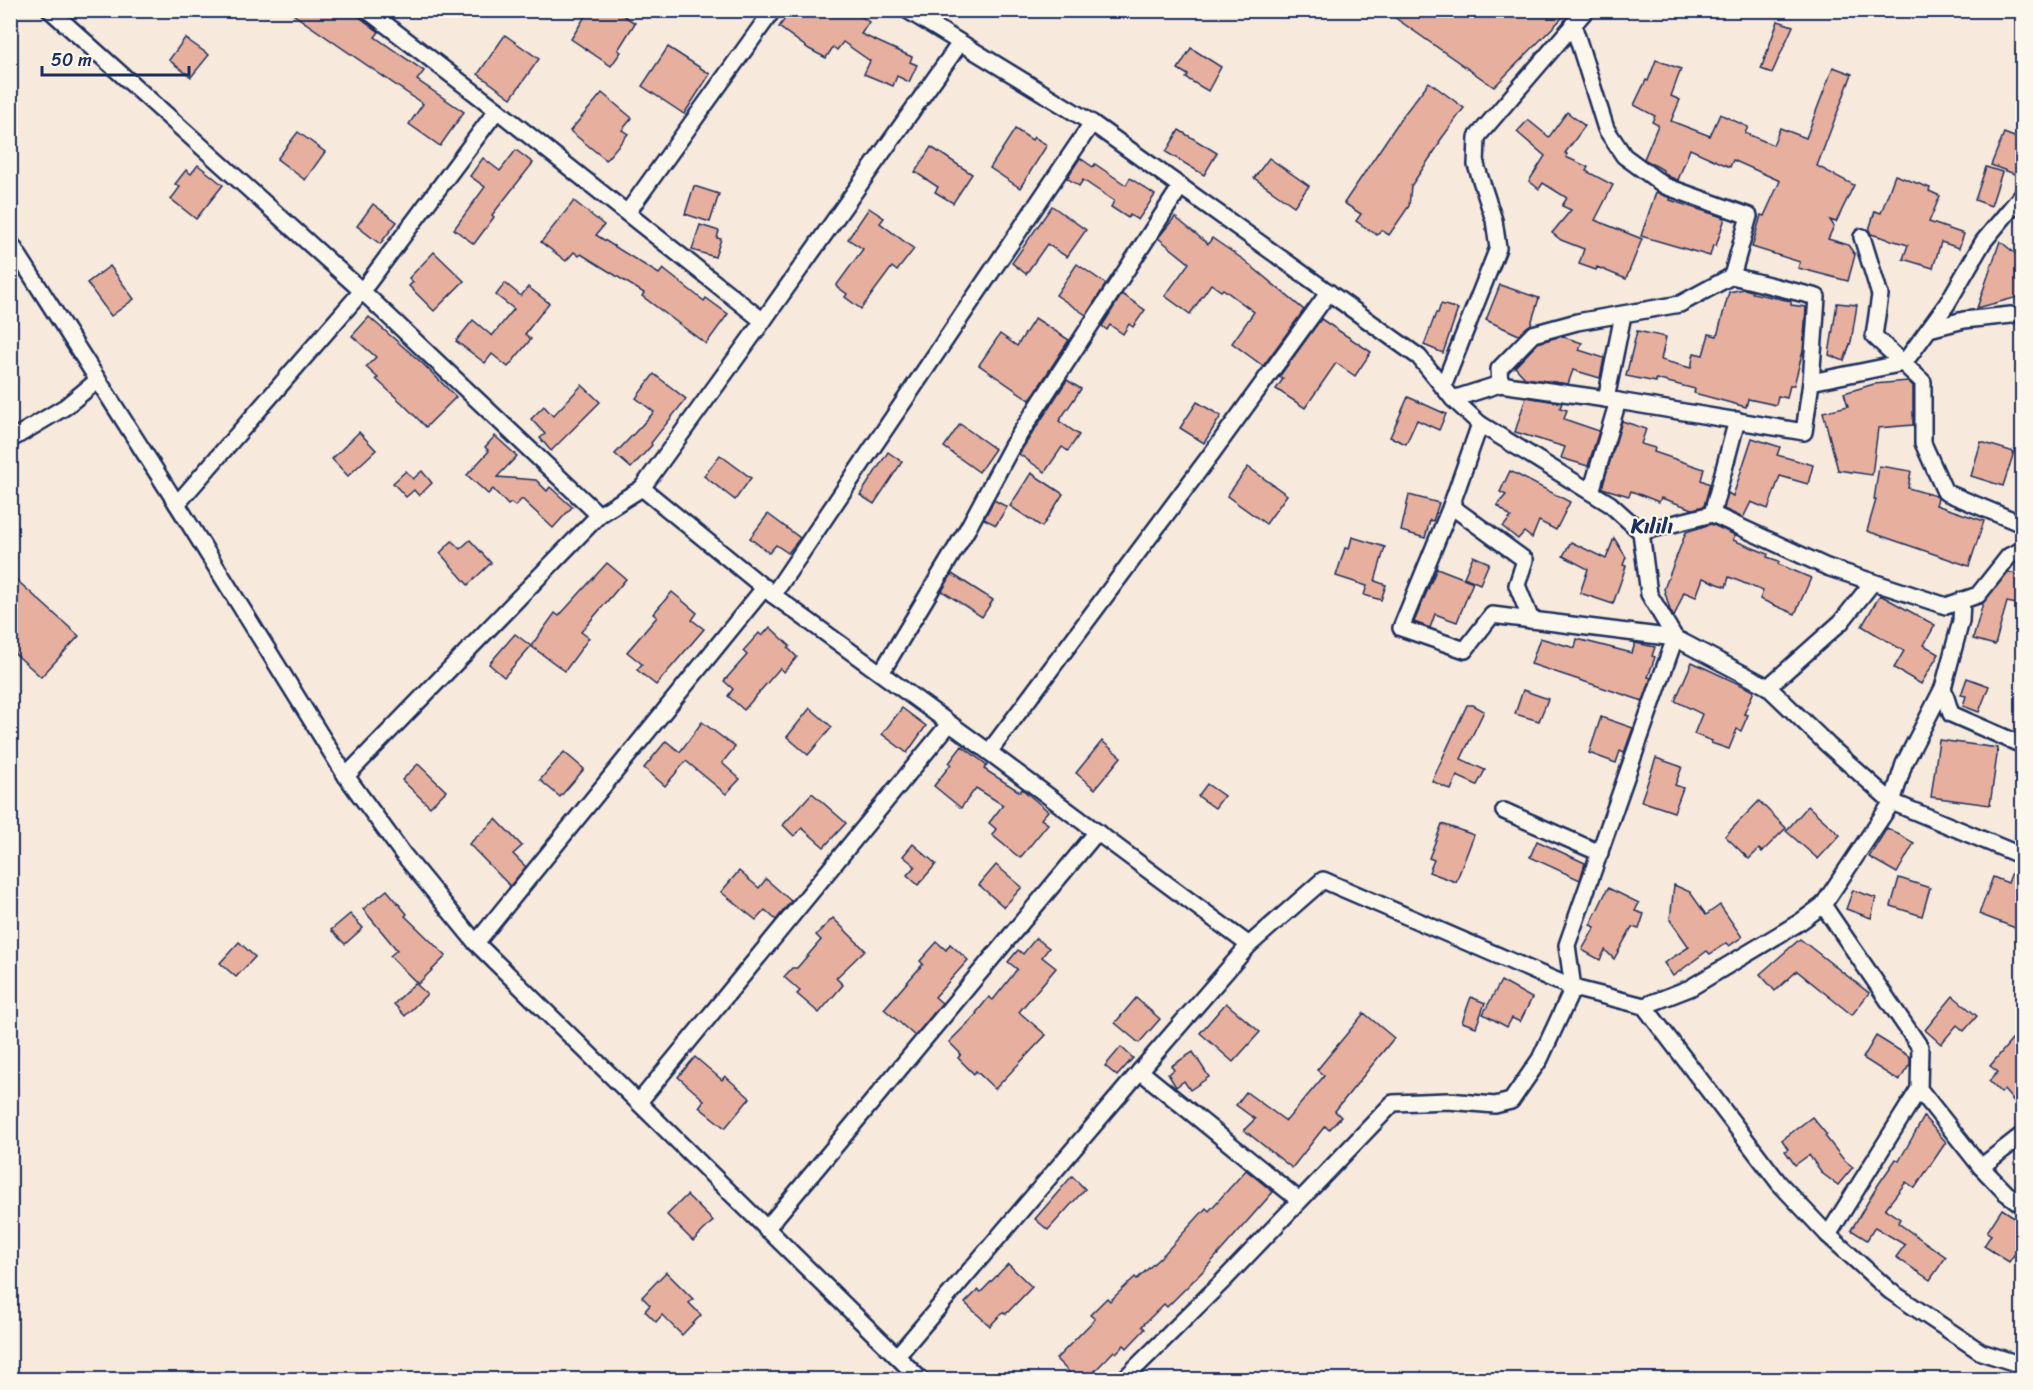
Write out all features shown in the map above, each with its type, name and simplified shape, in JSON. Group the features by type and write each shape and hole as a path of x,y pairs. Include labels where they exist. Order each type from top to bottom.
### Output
{"street":[{"path":"50,10 362,291 599,515"},
{"path":"367,10 763,321"},
{"path":"627,213 773,10"},
{"path":"907,10 1092,123 1419,357 1448,393 1480,424 1610,504 1641,532 1649,594 1675,638 1567,945 1573,988 1540,1059 1511,1101 1495,1105 1448,1101 1393,1103 1223,1281 1123,1380"},
{"path":"1448,393 1498,248 1494,220 1476,165 1477,138 1586,10"},
{"path":"1574,24 1606,129 1624,156 1665,186 1749,216 1732,276"},
{"path":"346,776 599,515 642,488 960,43"},
{"path":"177,504 362,291 497,110"},
{"path":"476,943 769,591 1092,123"},
{"path":"881,673 968,528 1012,446 1181,186"},
{"path":"1811,382 1904,363 1947,304 1983,242 2022,195"},
{"path":"1863,237 1880,295 1874,336 1923,382 1923,443 1945,492 2022,524"},
{"path":"10,242 177,504 346,776 403,854 476,943 921,1380"},
{"path":"1448,393 1500,384 1804,432 1811,382 1817,297 1732,276 1680,304 1577,322 1533,334 1499,369 1500,384"},
{"path":"989,752 1329,292"},
{"path":"1591,492 1612,400 1623,315"},
{"path":"1929,329 1964,320 2011,315"},
{"path":"10,440 65,407 98,380"},
{"path":"1712,514 1737,420"},
{"path":"1480,424 1451,506 1401,628 1465,650 1492,615 1675,638 1768,687 1892,802 2022,856"},
{"path":"642,488 769,591 1249,945"},
{"path":"1451,506 1526,560 1517,585 1531,620"},
{"path":"1641,532 1712,514 1827,567 1946,606 1961,621"},
{"path":"1946,606 1978,595 2009,556 2022,550"},
{"path":"1768,687 1841,622 1873,582"},
{"path":"897,1356 1249,945 1323,880 1573,988 1644,1006 1690,988 1800,922 1823,905 1892,802 1904,764 1942,688 1961,621 1962,600"},
{"path":"1942,688 1951,714 2022,745"},
{"path":"639,1102 949,724"},
{"path":"1504,811 1600,853"},
{"path":"766,1229 1097,832"},
{"path":"1823,905 1920,1047 1919,1089 1828,1234"},
{"path":"1644,1006 1779,1183 1828,1234 1890,1292 1981,1352 2022,1365"},
{"path":"1140,1071 1299,1200"},
{"path":"1919,1089 1981,1167 2022,1205"},
{"path":"1981,1167 2022,1135"}],"building":[{"path":"287,10 350,10 379,32 375,37 424,71 417,80 464,112 440,146 409,124 423,104"},
{"path":"589,10 615,10 635,23 618,50 621,52 611,66 571,39"},
{"path":"791,10 852,10 869,22 861,34 912,57 910,62 917,65 909,82 897,76 893,86 864,74 870,61 843,42 837,50 833,47 826,58 809,49 779,27"},
{"path":"1384,10 1570,10 1494,87"},
{"path":"1778,21 1793,26 1772,73 1761,69"},
{"path":"505,35 539,59 511,98 478,74"},
{"path":"185,38 209,55 191,77 169,60"},
{"path":"668,47 710,74 684,114 642,86"},
{"path":"1191,48 1221,67 1208,91 1186,78 1188,75 1178,69"},
{"path":"1656,60 1681,69 1671,96 1680,100 1671,121 1710,136 1720,114 1748,127 1745,133 1773,145 1780,128 1806,138 1833,67 1852,74 1817,166 1854,185 1836,222 1830,220 1834,226 1828,239 1848,245 1855,255 1848,281 1798,268 1800,262 1752,247 1761,215 1764,216 1780,181 1733,160 1730,167 1690,149 1678,180 1644,159 1658,125 1652,122 1655,116 1634,105 1646,80 1648,81"},
{"path":"1429,82 1464,108 1411,186 1409,206 1389,235 1381,230 1377,235 1356,221 1361,214 1344,203 1402,117"},
{"path":"602,93 632,118 622,130 628,134 606,160 570,131"},
{"path":"1567,112 1585,126 1565,153 1566,157 1588,167 1586,171 1613,185 1595,220 1642,239 1626,279 1597,267 1596,270 1579,264 1584,249 1561,240 1552,233 1571,210 1562,206 1567,198 1543,183 1539,189 1529,181 1545,156 1517,132 1528,120 1549,137"},
{"path":"1015,129 1032,140 1034,137 1047,145 1020,188 990,168"},
{"path":"1179,130 1217,153 1204,175 1166,152"},
{"path":"298,132 325,152 305,180 277,159"},
{"path":"2004,133 2022,140 2022,177 1991,165"},
{"path":"931,147 972,174 953,203 935,192 938,187 915,172"},
{"path":"516,150 533,163 492,215 494,217 474,244 454,229 485,187 470,176 483,158 500,171"},
{"path":"1080,158 1093,167 1095,164 1126,185 1130,178 1155,195 1138,220 1130,215 1128,218 1111,207 1114,201 1083,180 1079,186 1067,178"},
{"path":"1269,158 1309,186 1294,206 1254,178"},
{"path":"198,165 223,185 196,219 171,199 180,187 175,184 186,170 191,174"},
{"path":"1986,167 2002,172 1991,206 1975,200"},
{"path":"1895,175 1930,188 1929,191 1940,196 1929,222 1964,234 1959,248 1941,242 1933,268 1903,259 1908,245 1871,234 1869,230 1875,211 1881,213"},
{"path":"694,186 719,194 710,222 685,214"},
{"path":"1656,192 1671,198 1670,200 1725,218 1716,246 1713,245 1710,256 1641,236"},
{"path":"574,201 604,225 596,235 659,274 663,269 704,301 706,298 728,314 706,344 642,296 644,293 581,254 579,256 574,252 566,261 541,242"},
{"path":"373,204 397,222 380,244 357,226"},
{"path":"1052,206 1086,230 1067,257 1047,244 1026,274 1012,263"},
{"path":"869,208 884,218 880,223 914,249 897,271 892,267 861,309 845,297 847,294 836,286 863,249 848,239"},
{"path":"1175,217 1208,244 1212,238 1244,260 1304,310 1263,366 1232,343 1254,312 1223,289 1221,291 1211,284 1190,314 1165,296 1189,263 1158,238"},
{"path":"700,225 719,231 717,238 721,239 715,257 692,250"},
{"path":"2000,241 2022,256 2022,296 1977,308"},
{"path":"434,252 464,281 434,311 409,286 413,282 409,278"},
{"path":"1077,264 1106,284 1086,315 1056,295"},
{"path":"110,266 134,299 111,316 87,283"},
{"path":"505,283 521,296 528,287 549,303 525,334 531,339 508,367 492,354 485,363 456,341 473,320 492,336 514,309 496,295"},
{"path":"1500,285 1539,298 1531,324 1519,335 1486,320"},
{"path":"1744,289 1752,293 1791,301 1791,305 1806,307 1803,351 1794,385 1790,385 1787,398 1778,396 1776,405 1748,399 1746,407 1694,393 1695,389 1656,379 1656,382 1626,376 1637,331 1666,337 1661,360 1691,368 1694,353 1703,355 1709,334 1717,336 1729,292"},
{"path":"1122,294 1145,310 1133,327 1129,324 1123,334 1110,325 1107,330 1102,326"},
{"path":"1837,303 1857,305 1851,342 1844,361 1829,355"},
{"path":"1441,304 1458,309 1443,353 1424,345"},
{"path":"369,317 422,363 456,397 426,427 366,367 376,357 352,336"},
{"path":"1035,318 1069,340 1030,400 979,365 1000,334 1017,346"},
{"path":"1321,319 1371,352 1355,376 1336,363 1305,408 1276,389 1283,379 1279,377"},
{"path":"1561,336 1582,343 1579,350 1604,358 1600,378 1573,370 1568,384 1525,378 1515,367 1538,343"},
{"path":"654,374 686,399 651,443 652,445 631,468 615,454 654,412 636,398"},
{"path":"1067,380 1081,389 1059,421 1079,435 1068,451 1062,447 1045,472 1019,454"},
{"path":"1908,381 1913,386 1913,425 1878,428 1872,475 1838,470 1823,412 1848,406 1844,393 1874,384"},
{"path":"582,385 600,402 551,451 540,438 545,434 531,419 544,406 553,416"},
{"path":"1408,397 1446,414 1439,430 1417,420 1406,444 1390,437"},
{"path":"1526,397 1562,403 1560,408 1567,410 1564,419 1599,431 1588,466 1561,458 1565,447 1515,432"},
{"path":"1197,402 1221,416 1204,443 1180,428"},
{"path":"1622,421 1646,429 1641,444 1655,448 1654,452 1704,469 1701,480 1710,484 1704,506 1693,509 1661,498 1659,502 1631,491 1629,496 1602,488"},
{"path":"960,424 995,449 979,472 944,447"},
{"path":"359,432 376,450 348,476 332,459"},
{"path":"495,436 517,456 497,477 536,480 547,491 550,487 572,507 553,528 522,499 515,506 511,503 508,505 493,489 488,494 467,475 489,451 485,447"},
{"path":"1752,438 1780,447 1777,455 1813,465 1808,484 1780,476 1768,509 1751,502 1743,518 1724,509 1728,493 1733,496"},
{"path":"1981,442 2014,452 2003,486 1971,476"},
{"path":"888,452 902,462 874,504 860,495"},
{"path":"720,455 751,478 735,500 704,476"},
{"path":"1879,466 1911,471 1908,488 1936,496 1938,498 1936,505 1984,521 1969,566 1867,531 1876,500 1874,500"},
{"path":"1248,467 1287,495 1266,524 1227,496"},
{"path":"406,471 413,479 422,471 432,483 419,496 414,490 406,497 393,483"},
{"path":"1510,471 1570,502 1556,530 1539,521 1532,538 1524,532 1518,539 1503,527 1511,517 1497,505 1506,495 1500,492"},
{"path":"1031,473 1063,494 1042,527 1010,506"},
{"path":"1409,495 1439,503 1433,521 1430,520 1425,538 1401,531"},
{"path":"994,500 1007,507 996,525 984,519"},
{"path":"768,514 800,538 788,553 776,545 769,553 750,538"},
{"path":"1711,524 1735,535 1733,540 1768,554 1767,557 1779,561 1778,564 1811,578 1795,614 1760,599 1763,591 1729,577 1726,587 1703,578 1696,597 1684,592 1674,617 1664,589 1686,532"},
{"path":"1352,537 1385,547 1375,581 1386,585 1381,600 1364,595 1367,586 1336,576 1345,548 1349,549"},
{"path":"1614,538 1626,557 1623,565 1626,566 1613,604 1580,593 1588,569 1563,556 1571,542 1606,559"},
{"path":"470,540 491,563 468,585 440,553 452,541 460,549"},
{"path":"1473,556 1489,563 1480,584 1464,577"},
{"path":"607,563 626,579 581,632 589,638 565,671 531,646 555,613 559,616"},
{"path":"1437,568 1473,582 1457,622 1435,614 1430,628 1414,622"},
{"path":"2008,572 2022,576 2022,605 2007,602 1995,645 1973,639 1983,603"},
{"path":"10,574 79,636 41,677 10,649"},
{"path":"952,574 993,600 982,617 942,591"},
{"path":"672,592 697,613 692,620 704,629 656,685 637,670 642,664 627,652 657,617 653,614"},
{"path":"1880,595 1935,625 1924,645 1939,654 1921,684 1894,668 1904,651 1862,626"},
{"path":"770,627 790,646 788,648 797,657 784,672 780,668 744,710 728,696 733,689 724,681 747,655 743,651 759,633 762,636"},
{"path":"515,634 531,646 504,677 489,664"},
{"path":"1540,638 1575,648 1577,639 1632,653 1635,643 1655,647 1652,656 1655,657 1648,677 1651,678 1643,701 1531,664"},
{"path":"1692,662 1754,691 1744,714 1748,715 1741,731 1737,729 1729,749 1694,734 1702,714 1675,701"},
{"path":"1967,678 1989,686 1979,712 1963,706 1966,696 1961,695"},
{"path":"1523,690 1548,699 1539,721 1515,714"},
{"path":"1467,705 1473,705 1484,711 1461,759 1485,770 1477,785 1457,776 1451,790 1432,781"},
{"path":"810,708 832,727 808,755 787,737"},
{"path":"902,708 926,726 907,753 882,734"},
{"path":"1601,717 1633,728 1624,753 1620,751 1616,763 1589,753"},
{"path":"702,722 735,747 722,763 740,779 726,794 686,761 665,786 644,768 666,741 680,752"},
{"path":"1939,740 1998,748 1990,805 1931,797"},
{"path":"1102,741 1121,757 1095,789 1076,773"},
{"path":"962,746 987,765 984,769 1020,792 1022,789 1048,811 1041,819 1048,824 1020,858 992,835 996,829 989,823 1003,805 976,788 961,808 934,786"},
{"path":"564,752 584,769 560,797 540,780"},
{"path":"1656,758 1682,767 1675,785 1683,788 1674,812 1641,801"},
{"path":"418,764 446,791 430,807 402,780"},
{"path":"1207,784 1224,796 1215,808 1198,796"},
{"path":"812,793 846,823 824,847 802,828 794,836 783,825"},
{"path":"1759,801 1786,828 1762,852 1759,849 1749,859 1725,836"},
{"path":"1808,806 1840,835 1818,859 1786,831"},
{"path":"496,819 522,846 513,854 526,867 510,886 469,844"},
{"path":"1442,824 1474,835 1456,882 1429,872 1434,860 1429,858"},
{"path":"1887,828 1914,843 1897,873 1869,857"},
{"path":"1537,841 1585,863 1580,880 1530,857"},
{"path":"913,844 936,864 918,885 907,875 915,866 903,856"},
{"path":"2015,864 2022,866 2022,915 2018,929 1979,914 1993,877 2008,883"},
{"path":"996,865 1022,887 1004,907 979,885"},
{"path":"739,871 759,888 766,879 791,901 776,920 765,910 756,920 721,892"},
{"path":"1899,878 1930,888 1922,916 1891,906"},
{"path":"1674,885 1690,892 1706,915 1720,905 1742,937 1729,946 1726,943 1710,954 1707,951 1673,976 1664,963 1689,947 1670,920"},
{"path":"1608,888 1639,903 1635,911 1644,914 1639,929 1632,927 1614,959 1605,950 1600,960 1582,950 1595,927 1590,925"},
{"path":"387,890 407,914 405,916 446,956 418,984 390,956 397,950 363,909"},
{"path":"1853,890 1876,898 1871,918 1846,909"},
{"path":"350,914 363,928 345,944 331,930"},
{"path":"833,918 865,950 836,978 843,985 819,1013 797,994 800,991 784,977 792,968 797,968 821,940 816,935"},
{"path":"1036,938 1049,948 1042,957 1056,968 1019,1012 1046,1035 995,1089 976,1071 974,1074 958,1058 961,1054 949,1042 977,1014 989,997 993,1000 1017,969 1008,962 1018,950 1023,954"},
{"path":"1800,939 1869,993 1852,1015 1797,971 1775,991 1760,974"},
{"path":"239,942 255,957 236,977 220,963"},
{"path":"937,942 946,950 950,944 968,960 935,997 942,1003 915,1036 884,1009 923,964 920,961"},
{"path":"1501,981 1532,998 1520,1022 1512,1018 1507,1027 1483,1014"},
{"path":"415,983 427,994 405,1016 394,1004"},
{"path":"1953,996 1977,1016 1964,1031 1957,1025 1941,1044 1925,1030"},
{"path":"1471,997 1485,1003 1476,1027 1462,1022"},
{"path":"1136,998 1160,1019 1139,1043 1115,1023"},
{"path":"1226,1003 1260,1032 1233,1062 1200,1033"},
{"path":"1364,1013 1394,1038 1335,1111 1341,1117 1329,1130 1325,1126 1292,1168 1244,1130 1255,1119 1236,1105 1246,1092 1286,1121 1324,1076 1317,1070"},
{"path":"2022,1028 2022,1111 2004,1090 2001,1093 1989,1081 1998,1072 1990,1066"},
{"path":"1876,1036 1910,1057 1910,1064 1899,1081 1863,1058"},
{"path":"1121,1047 1133,1058 1117,1076 1105,1066"},
{"path":"1193,1052 1209,1077 1190,1090 1184,1081 1176,1087 1168,1074 1174,1070 1171,1066"},
{"path":"695,1057 722,1080 725,1076 750,1098 725,1128 699,1107 704,1100 678,1077"},
{"path":"1812,1117 1844,1160 1853,1167 1838,1185 1823,1174 1809,1155 1795,1165 1785,1151 1788,1149 1782,1140"},
{"path":"1924,1117 1946,1142 1915,1188 1906,1182 1885,1209 1900,1219 1898,1223 1946,1257 1930,1280 1896,1257 1905,1245 1875,1227 1867,1240 1851,1230 1896,1159 1899,1161"},
{"path":"1246,1170 1273,1192 1205,1269 1167,1307 1164,1304 1142,1326 1145,1329 1127,1348 1124,1345 1116,1353 1114,1351 1086,1380 1077,1380 1056,1359 1095,1319 1090,1315 1107,1298 1110,1301 1165,1253 1206,1208 1209,1211"},
{"path":"1072,1176 1085,1189 1048,1230 1035,1219"},
{"path":"687,1195 713,1221 693,1241 667,1215"},
{"path":"2002,1209 2022,1222 2022,1256 2016,1252 2009,1262 1984,1246 1991,1235 1987,1232"},
{"path":"1008,1264 1032,1287 1006,1314 1003,1312 990,1326 965,1303 978,1290 981,1292"},
{"path":"666,1272 693,1299 689,1303 701,1315 682,1335 662,1315 656,1322 645,1311 650,1305 642,1297"}],"district":[{"name":"Kılılı","path":"1652,526"}]}
